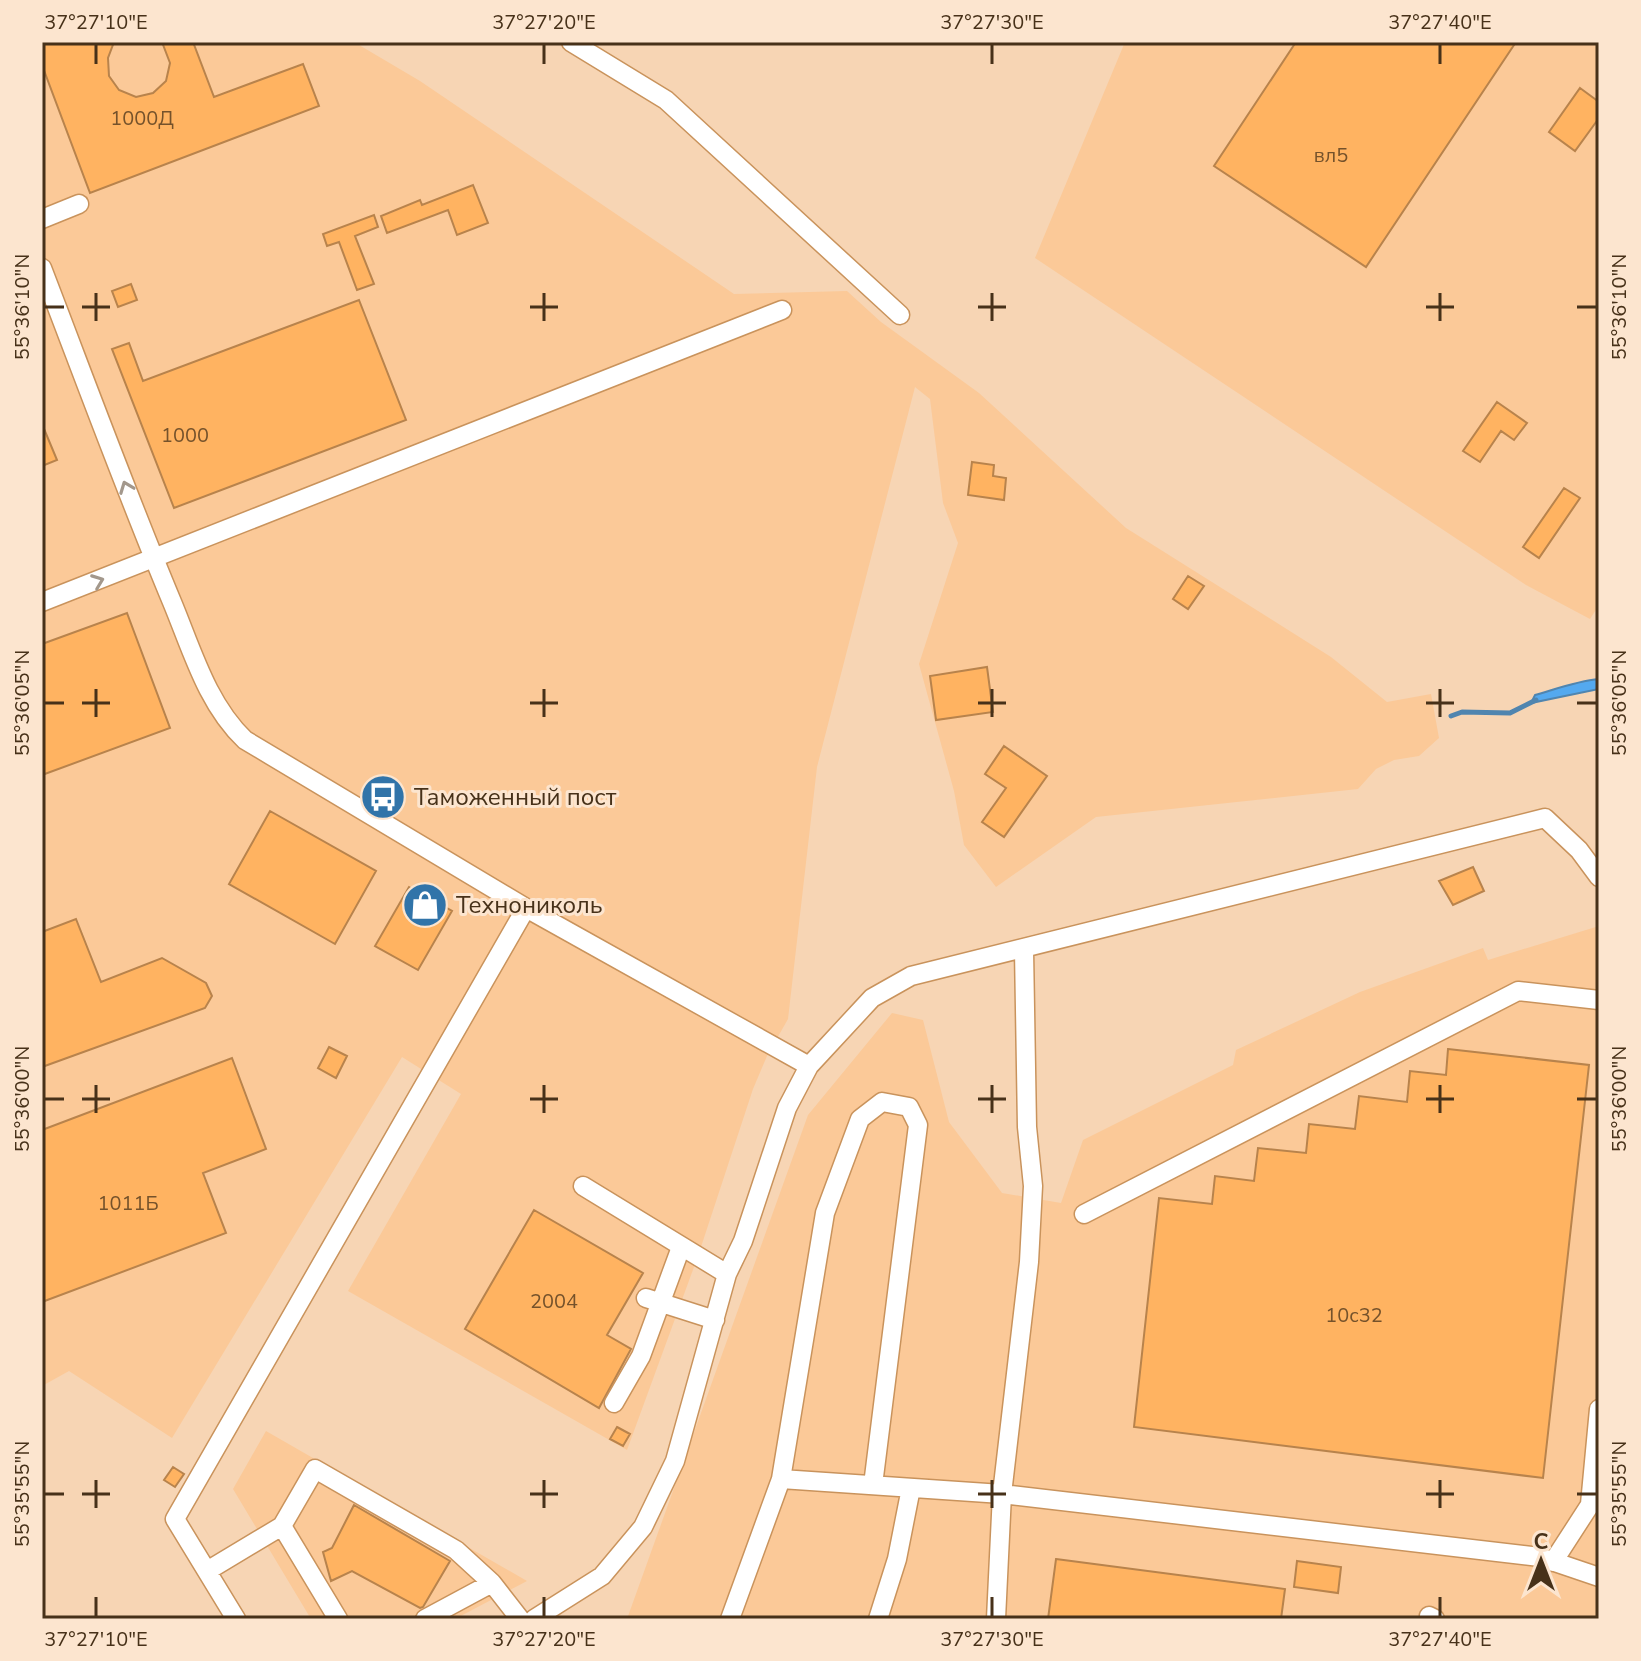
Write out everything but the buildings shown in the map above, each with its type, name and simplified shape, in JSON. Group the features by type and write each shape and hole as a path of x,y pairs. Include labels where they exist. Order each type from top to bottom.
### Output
{"street":[{"path":"571,42 666,100 900,315"},
{"path":"42,219 79,204"},
{"path":"42,268 154,560 213,699 226,722 245,740 526,908 809,1066"},
{"path":"42,602 782,310"},
{"path":"534,1619 602,1576 643,1527 675,1461 727,1274 743,1241 787,1108 809,1066 872,998 911,976 1545,818 1579,850 1599,877"},
{"path":"236,1619 175,1519 526,908"},
{"path":"996,1619 1002,1494 1029,1262 1033,1186 1027,1127 1024,950"},
{"path":"1084,1214 1518,991 1599,1000"},
{"path":"730,1619 781,1479 825,1213 860,1119 882,1102 909,1107 918,1125 873,1485"},
{"path":"583,1186 727,1274"},
{"path":"614,1403 641,1356 653,1301 681,1247"},
{"path":"653,1301 715,1320"},
{"path":"1553,1562 1595,1497 1599,1409"},
{"path":"207,1571 282,1526 315,1469 456,1550 492,1583 520,1619"},
{"path":"781,1479 1002,1494 1525,1555 1599,1577"},
{"path":"878,1619 897,1559 911,1488"},
{"path":"282,1526 338,1619"},
{"path":"425,1619 492,1583"}],"shaded area":[{"path":"42,42 354,42 420,81 734,294 847,291 881,322 979,393 1126,528 1331,657 1387,702 1431,694 1439,738 1419,756 1394,760 1376,769 1358,789 1096,817 996,887 964,845 954,791 919,664 958,543 943,503 930,399 915,387 817,767 788,1019 753,1089 698,1256 627,1450 348,1291 461,1094 402,1057 172,1438 69,1371 42,1386"},
{"path":"1125,42 1599,42 1599,605 1590,619 1526,585 1035,258"},
{"path":"1599,926 1599,1619 627,1619 808,1115 892,1013 923,1020 949,1122 1002,1193 1061,1203 1083,1140 1233,1065 1236,1050 1360,992 1483,948 1488,960"},
{"path":"266,1431 527,1581 455,1619 311,1619 233,1489"}],"water":[{"path":"1599,679 1599,689 1531,703 1535,695"}],"waterway":[{"path":"1451,716 1462,712 1510,713 1536,700"}],"place":[{"name":"Таможенный пост","path":"383,797"},
{"name":"Технониколь","path":"425,905"}]}
